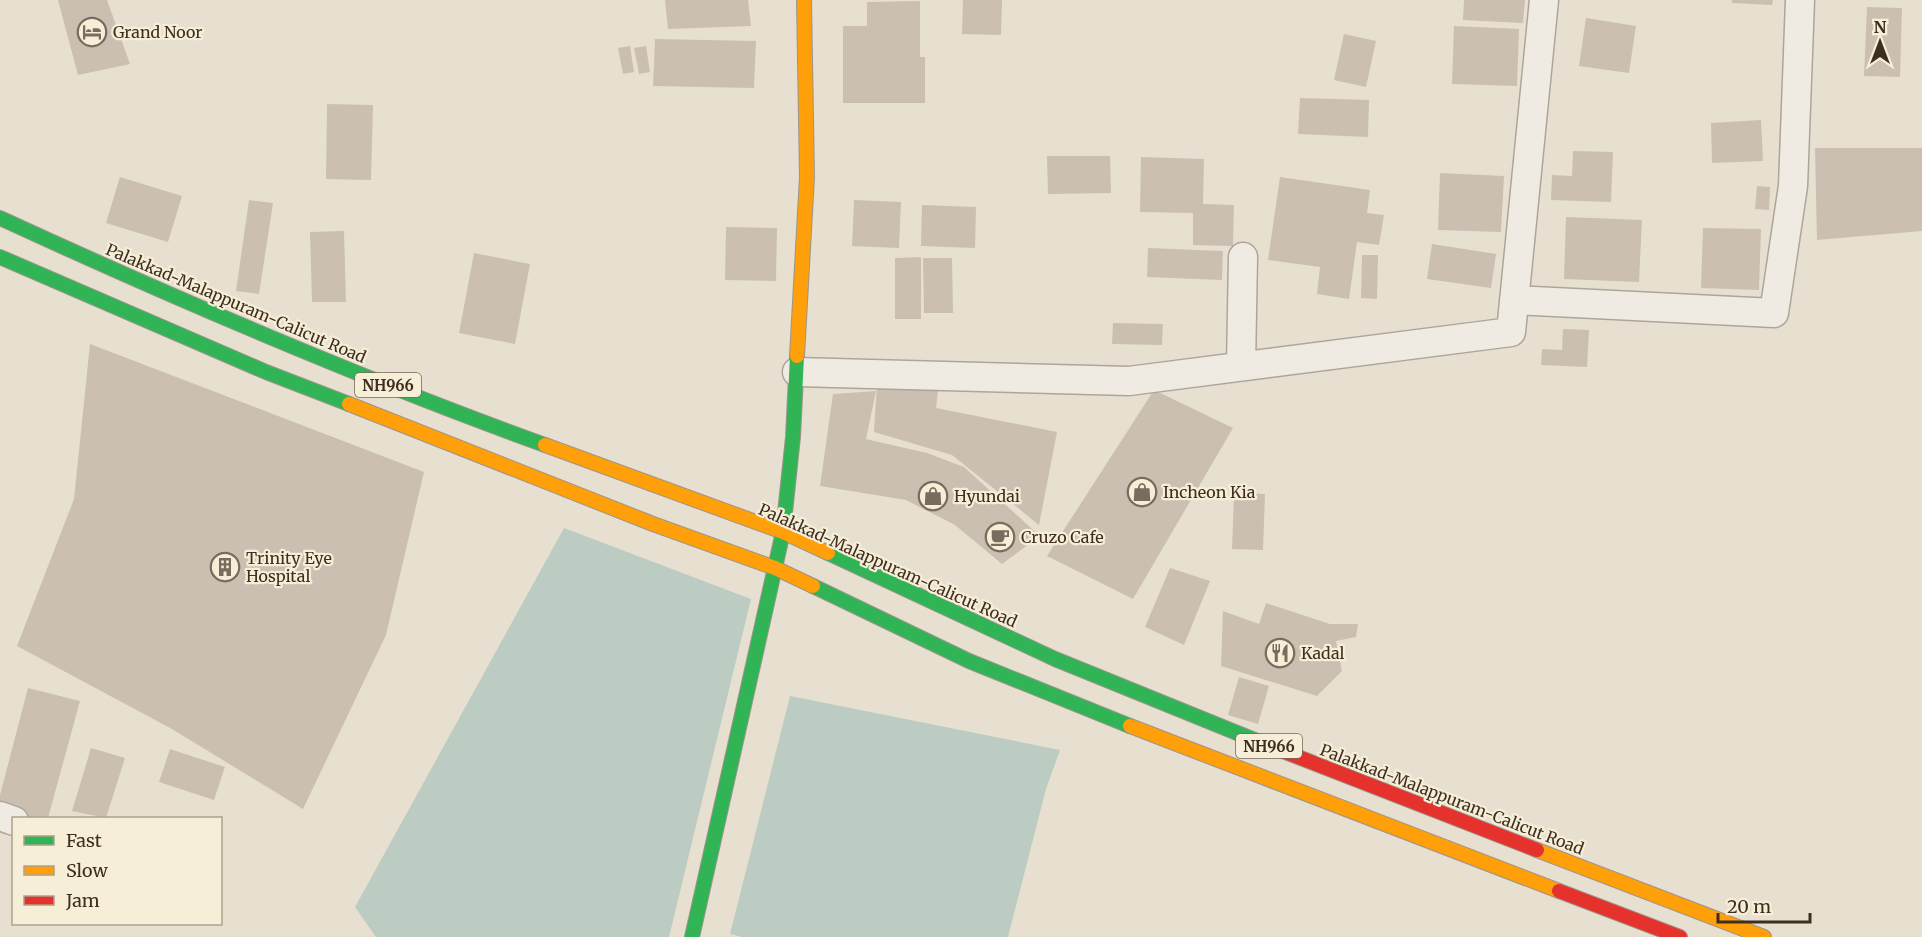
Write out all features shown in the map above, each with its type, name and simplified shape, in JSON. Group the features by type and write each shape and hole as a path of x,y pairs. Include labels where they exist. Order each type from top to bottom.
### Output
{"main road":[{"path":"692,937 783,532 797,372 807,177 804,0"},
{"name":"Palakkad-Malappuram-Calicut Road","path":"0,218 132,279 456,413 783,532 1066,663 1328,770 1764,937"},
{"name":"NH966","path":"0,257 266,372 653,524 775,568 969,661 1184,747 1680,937"}],"street":[{"path":"797,372 1129,381 1511,332 1544,0"},
{"path":"1514,300 1774,313 1793,186 1800,0"},
{"path":"1241,366 1243,257"}],"shaded area":[{"path":"564,528 751,599 669,937 376,937 355,907"},
{"path":"790,696 1060,750 1046,789 1008,937 742,937 730,934"}],"building":[{"name":"Grand Noor","path":"58,0 107,0 130,64 78,75"},
{"path":"665,0 748,0 751,26 668,29"},
{"path":"963,0 1002,0 1001,35 962,34"},
{"path":"1464,0 1525,0 1523,23 1463,20"},
{"path":"1732,0 1773,0 1772,5 1732,3"},
{"path":"920,1 920,57 925,57 925,103 843,103 843,26 867,26 867,2"},
{"path":"1867,7 1902,8 1900,77 1864,76"},
{"path":"1586,18 1636,26 1629,73 1579,66"},
{"path":"1454,26 1519,29 1517,86 1452,84"},
{"path":"1344,34 1376,41 1366,87 1334,80"},
{"path":"655,39 756,41 754,88 653,86"},
{"path":"630,46 634,72 623,74 618,48"},
{"path":"646,46 650,72 639,74 634,48"},
{"path":"1300,98 1369,100 1368,137 1298,134"},
{"path":"327,104 373,105 371,180 326,179"},
{"path":"1761,120 1763,161 1712,163 1711,123"},
{"path":"1815,148 1922,148 1922,231 1817,240"},
{"path":"1573,151 1613,152 1611,202 1551,200 1552,175 1572,176"},
{"path":"1047,156 1110,156 1111,193 1048,194"},
{"path":"1141,157 1204,159 1203,204 1234,205 1233,246 1193,245 1193,213 1140,212"},
{"path":"1440,173 1504,176 1501,232 1438,230"},
{"path":"120,177 182,196 168,242 106,223"},
{"path":"1280,177 1370,190 1367,213 1384,215 1379,245 1357,242 1349,299 1317,294 1320,267 1268,260"},
{"path":"1757,186 1770,187 1769,210 1755,209"},
{"path":"249,200 273,203 259,294 236,291"},
{"path":"854,200 901,202 899,248 852,246"},
{"path":"922,205 976,207 975,248 921,246"},
{"path":"1566,217 1642,220 1639,282 1564,279"},
{"path":"726,227 777,228 776,281 725,280"},
{"path":"1703,228 1761,229 1759,290 1701,288"},
{"path":"344,231 346,302 312,302 310,232"},
{"path":"1432,244 1496,254 1491,288 1427,279"},
{"path":"1148,248 1223,251 1222,280 1147,277"},
{"path":"474,253 530,264 515,344 459,333"},
{"path":"1362,255 1378,255 1377,299 1361,298"},
{"path":"921,257 921,319 895,319 895,258"},
{"path":"923,258 952,258 953,313 924,313"},
{"path":"1113,323 1163,324 1162,345 1112,344"},
{"path":"1563,329 1589,330 1587,367 1541,365 1542,349 1562,350"},
{"name":"Trinity Eye Hospital","path":"90,344 424,472 386,635 303,809 172,729 17,646 74,499"},
{"path":"877,383 938,391 936,408 1057,432 1039,525 952,455 874,432"},
{"name":"Incheon Kia","path":"1154,390 1233,428 1133,599 1047,556"},
{"path":"876,391 866,439 927,453 964,467 1040,536 1002,564 955,525 906,500 820,486 833,394"},
{"path":"1234,493 1265,494 1263,550 1232,549"},
{"path":"1170,568 1210,581 1184,645 1145,627"},
{"name":"Kadal","path":"1266,603 1330,624 1358,624 1356,637 1336,641 1342,671 1317,696 1221,666 1223,611 1259,624"},
{"path":"1239,677 1269,686 1258,724 1228,715"},
{"path":"28,688 80,701 48,817 14,817 0,814 0,795"},
{"path":"91,748 125,758 106,817 72,811"},
{"path":"170,749 225,767 214,800 159,782"}],"traffic: fast":[{"path":"0,218 270,337 407,393 545,445"},
{"path":"0,257 266,372 349,404"},
{"path":"692,937 783,532 793,437 797,356"},
{"path":"828,553 1055,659 1257,741"},
{"path":"813,586 969,661 1130,726"}],"traffic: slow":[{"path":"797,356 807,177 804,0"},
{"path":"349,404 653,524 775,568 813,586"},
{"path":"545,445 783,532 828,553"},
{"path":"1130,726 1559,891"},
{"path":"1537,850 1764,937"}],"traffic: jam":[{"path":"1257,741 1537,850"},
{"path":"1559,891 1680,937"}],"place":[{"name":"Grand Noor","path":"92,32"},
{"name":"Incheon Kia","path":"1142,492"},
{"name":"Hyundai","path":"933,496"},
{"name":"Cruzo Cafe","path":"1000,537"},
{"name":"Trinity Eye Hospital","path":"225,567"},
{"name":"Kadal","path":"1280,653"}]}
